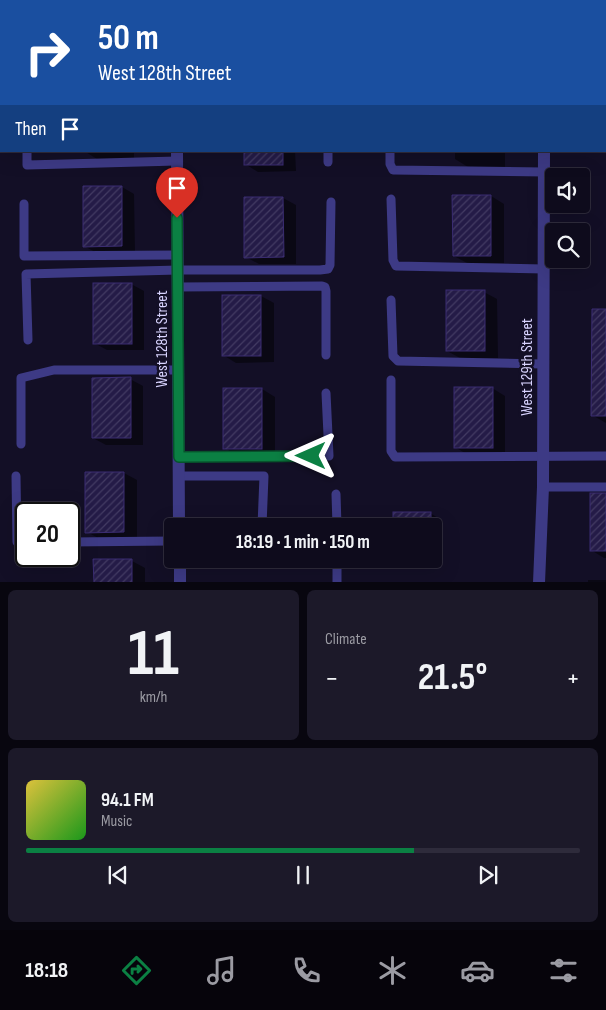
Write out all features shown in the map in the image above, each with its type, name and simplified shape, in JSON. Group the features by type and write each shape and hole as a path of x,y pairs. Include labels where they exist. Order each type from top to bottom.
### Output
{"street":[{"name":"West 129th Street","path":"539,582 543,487 544,152"},
{"name":"West 128th Street","path":"177,156 180,518"},
{"path":"180,568 180,582"}],"lane":[{"path":"26,152 27,165 177,156"},
{"path":"328,152 328,162"},
{"path":"390,152 390,164 393,170 544,172"},
{"path":"391,199 393,260 396,266 544,268"},
{"path":"28,340 26,274 328,269 330,265 331,202"},
{"path":"24,204 24,256 178,255"},
{"path":"178,287 325,287 326,355"},
{"path":"391,300 392,356 398,360 543,364"},
{"path":"21,444 21,378 54,370 178,370"},
{"path":"391,380 391,451 395,457 606,456"},
{"path":"179,457 329,456 326,393"},
{"path":"16,476 16,502"},
{"path":"179,476 264,476 262,518"},
{"path":"543,487 606,487"},
{"path":"336,494 336,518"},
{"path":"80,542 164,541"},
{"path":"337,568 338,582"}],"building":[{"path":"244,152 283,152 283,165 244,165"},
{"path":"83,186 122,186 122,246 83,247"},
{"path":"452,195 491,195 491,256 453,256"},
{"path":"244,197 283,197 284,257 244,258"},
{"path":"93,283 132,283 132,344 93,344"},
{"path":"446,290 485,290 485,351 446,351"},
{"path":"222,295 261,295 261,356 222,356"},
{"path":"592,309 606,309 606,416 591,416"},
{"path":"131,377 131,438 92,438 92,378"},
{"path":"454,387 493,387 493,448 454,448"},
{"path":"223,388 262,388 262,449 223,449"},
{"path":"85,472 124,472 124,532 85,533"},
{"path":"590,493 606,493 606,551 590,551"},
{"path":"393,512 431,512 431,518 393,518"},
{"path":"93,559 132,559 132,582 94,582"}],"route":[{"path":"177,218 179,457 311,456"}]}
